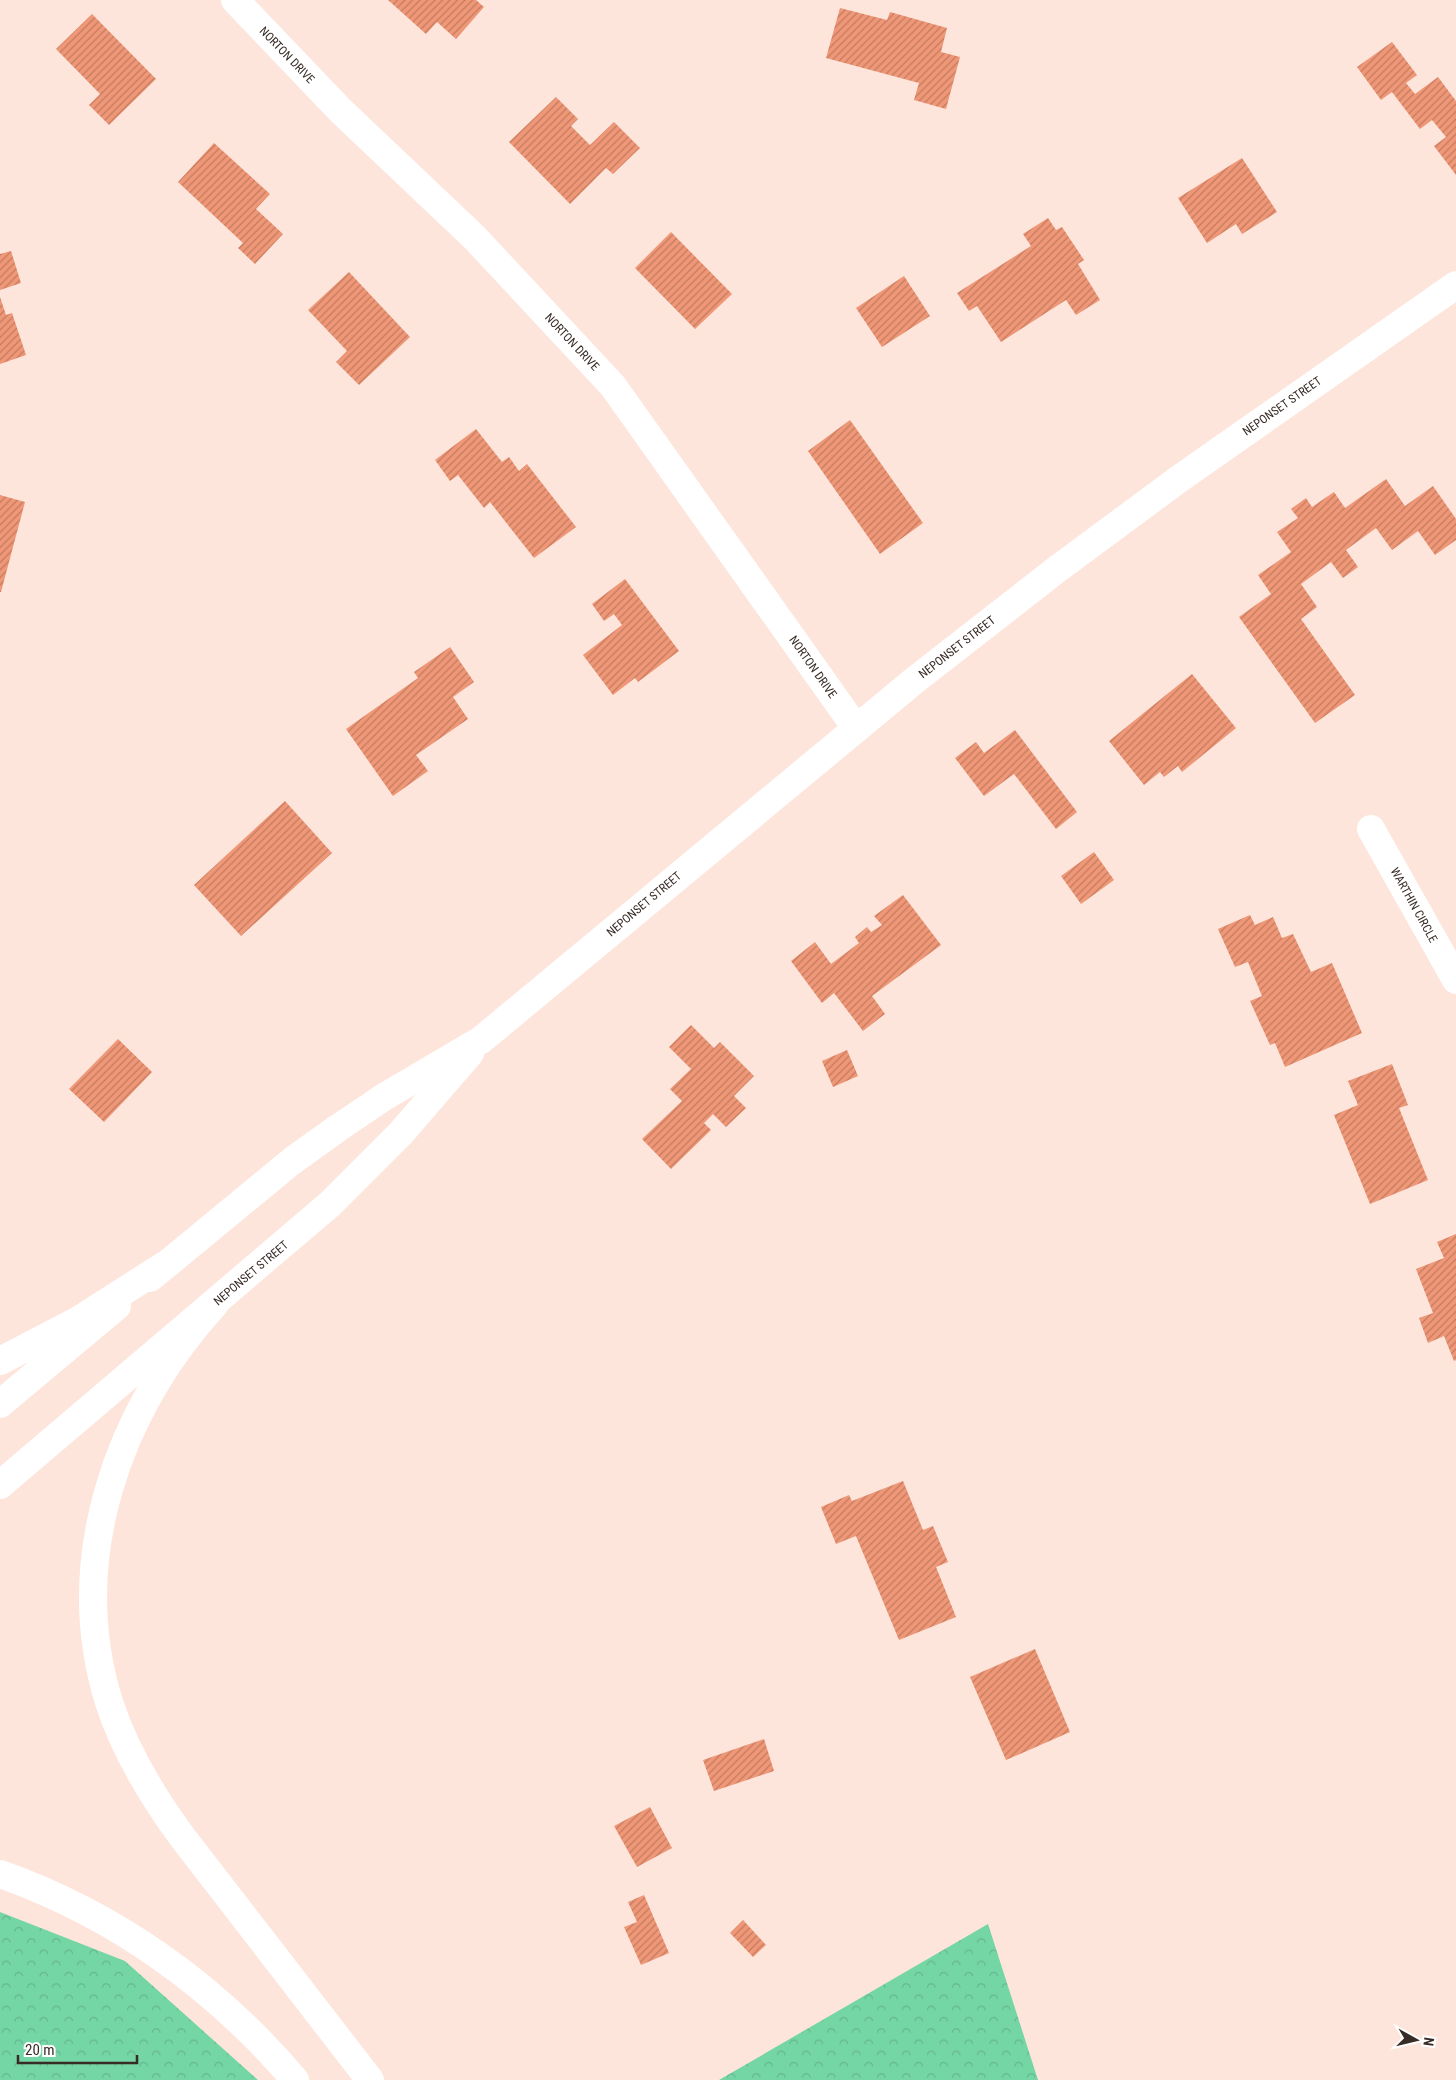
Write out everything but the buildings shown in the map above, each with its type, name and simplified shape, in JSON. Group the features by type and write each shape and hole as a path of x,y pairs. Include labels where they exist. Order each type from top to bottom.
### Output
{"main road":[{"name":"NORTON DRIVE","path":"235,0 340,110 474,238 613,386 856,728"},
{"name":"NEPONSET STREET","path":"0,1404 285,1167 338,1128 384,1098 481,1040 856,728 1010,605 1120,522 1456,284"},
{"name":"WARTHIN CIRCLE","path":"1371,829 1456,980"},
{"name":"NEPONSET STREET","path":"0,1485 292,1238 365,1170 435,1096 481,1040"},
{"path":"0,1361 77,1321 168,1263"},
{"path":"214,1304 180,1344 150,1390 128,1435 111,1481 104,1506 95,1559 93,1609 98,1657 107,1695 117,1724 135,1765 150,1791 183,1838 370,2080"},
{"path":"0,1874 86,1910 172,1965 236,2017 295,2080"}],"green space":[{"path":"0,1912 125,1961 258,2080 0,2080"},
{"path":"988,1924 1038,2080 719,2080"}]}
